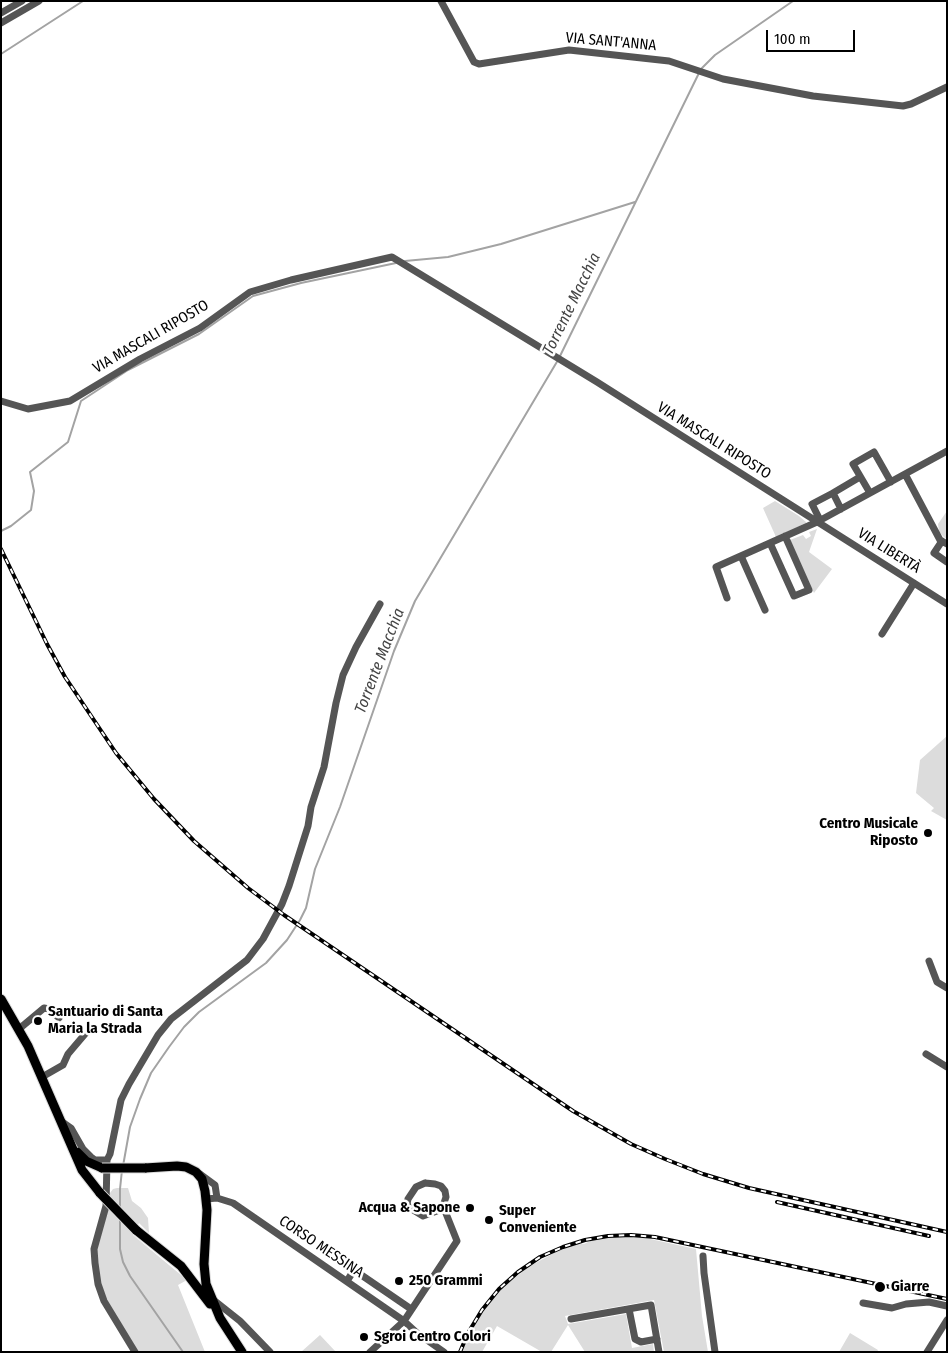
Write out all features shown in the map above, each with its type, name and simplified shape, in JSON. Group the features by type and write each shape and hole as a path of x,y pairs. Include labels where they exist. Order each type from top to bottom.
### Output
{"main road":[{"path":"1,999 19,1028 82,1170 100,1193 136,1230 197,1278 202,1277 204,1273"},
{"path":"71,1144 86,1162 145,1168 177,1166 191,1169 202,1179 208,1221 204,1273 210,1297 220,1318"},
{"path":"94,1185 92,1173 105,1164"},
{"path":"181,1266 220,1318 242,1352"}],"street":[{"path":"1,13 22,1"},
{"path":"1,23 39,1"},
{"name":"VIA SANT'ANNA","path":"441,1 474,62 479,64 569,50 669,61 694,71 732,81 813,96 903,106 947,87"},
{"name":"VIA MASCALI RIPOSTO","path":"1,401 28,409 70,401 140,359 200,328 250,292 291,280 392,257 597,382 818,521"},
{"path":"727,598 716,567 818,521 947,451"},
{"path":"870,494 853,464 874,452 891,482"},
{"path":"905,474 944,543 934,553 947,562"},
{"path":"818,521 812,504 860,477"},
{"path":"832,493 841,509"},
{"name":"VIA LIBERTÀ","path":"818,521 947,604"},
{"path":"770,543 794,596 810,590 785,536"},
{"path":"741,556 765,610"},
{"path":"882,634 914,583"},
{"path":"135,1352 104,1300 97,1278 94,1250 106,1206 105,1164 110,1154 121,1100 158,1035 177,1012 254,953 282,904 324,767 343,675 380,604"},
{"path":"929,961 937,982 947,988"},
{"path":"19,1028 44,1008 49,1009 59,1018"},
{"path":"42,1078 63,1065 68,1054 84,1034"},
{"path":"926,1054 947,1067"},
{"path":"61,1121 71,1128 83,1150 90,1157 105,1164"},
{"path":"196,1172 208,1178 215,1185 217,1198 206,1198"},
{"path":"370,1352 405,1323 411,1309 457,1241 443,1206 446,1196 441,1186 425,1183 416,1187 408,1199 407,1204 410,1208 423,1216 437,1211 443,1206"},
{"name":"CORSO MESSINA","path":"217,1198 233,1203 444,1352"},
{"path":"703,1256 715,1352"},
{"path":"347,1282 354,1270 411,1309"},
{"path":"210,1297 240,1321 270,1352"},
{"path":"863,1303 892,1308 906,1304 928,1302 947,1306"},
{"path":"571,1319 651,1305 659,1352"},
{"path":"629,1309 635,1339 641,1342 657,1339"},
{"path":"927,1352 947,1320"},
{"name":"CORSO MESSINA","path":"405,1323 451,1352"}],"shaded area":[{"path":"775,501 799,516 806,523 776,537 763,508"},
{"path":"947,511 947,540 939,532 938,524"},
{"path":"817,529 809,552 832,569 814,593 790,540 803,535 806,539 811,536 809,532"},
{"path":"947,736 947,820 931,811 934,808 916,793 920,760"},
{"path":"128,1188 132,1201 141,1208 148,1218 149,1233 139,1223 133,1235 187,1280 178,1285 205,1352 137,1352 103,1293 98,1278 97,1246 108,1209 110,1193 113,1189"},
{"path":"616,1237 641,1237 696,1249 702,1316 708,1352 664,1352 654,1300 565,1316 568,1324 626,1314 632,1348 653,1344 654,1352 585,1352 568,1325 551,1352 542,1352 497,1326 482,1352 461,1352 473,1325 482,1311 501,1289 528,1267 556,1252 579,1243 584,1244 592,1240"},
{"path":"850,1333 878,1350 877,1352 839,1352"},
{"path":"320,1335 336,1352 301,1352"}],"waterway":[{"path":"1,54 83,1"},
{"name":"Torrente Macchia","path":"701,69 715,55 793,1"},
{"name":"Torrente Macchia","path":"560,356 699,73"},
{"path":"405,261 448,257 501,244 635,202"},
{"path":"1,531 11,526 31,510 34,491 30,472 68,442 81,401 128,370 199,334 253,296 301,283 396,263"},
{"name":"Torrente Macchia","path":"123,1166 130,1127 140,1099 151,1073 169,1047 184,1027 199,1012 266,963 287,940 300,920 306,908 315,869 340,807 394,651 415,601 558,360"},
{"name":"Torrente Macchia","path":"120,1208 122,1170"},
{"name":"Torrente Macchia","path":"120,1218 120,1249 123,1262 130,1276 183,1352"}],"railway":[{"path":"1,549 65,677 116,753 154,799 194,841 248,888 284,915 573,1111 631,1144 703,1174 749,1188 947,1232"},
{"path":"777,1202 929,1236"},
{"path":"460,1352 468,1333 482,1310 499,1289 518,1272 540,1257 563,1247 585,1240 608,1236 655,1237 947,1299"}],"place":[{"name":"Centro Musicale Riposto","path":"928,833"},
{"name":"Santuario di Santa Maria la Strada","path":"38,1021"},
{"name":"Acqua & Sapone","path":"470,1208"},
{"name":"Super Conveniente","path":"489,1220"},
{"name":"250 Grammi","path":"399,1281"},
{"name":"Giarre","path":"880,1287"},
{"name":"Sgroi Centro Colori","path":"364,1337"}]}
